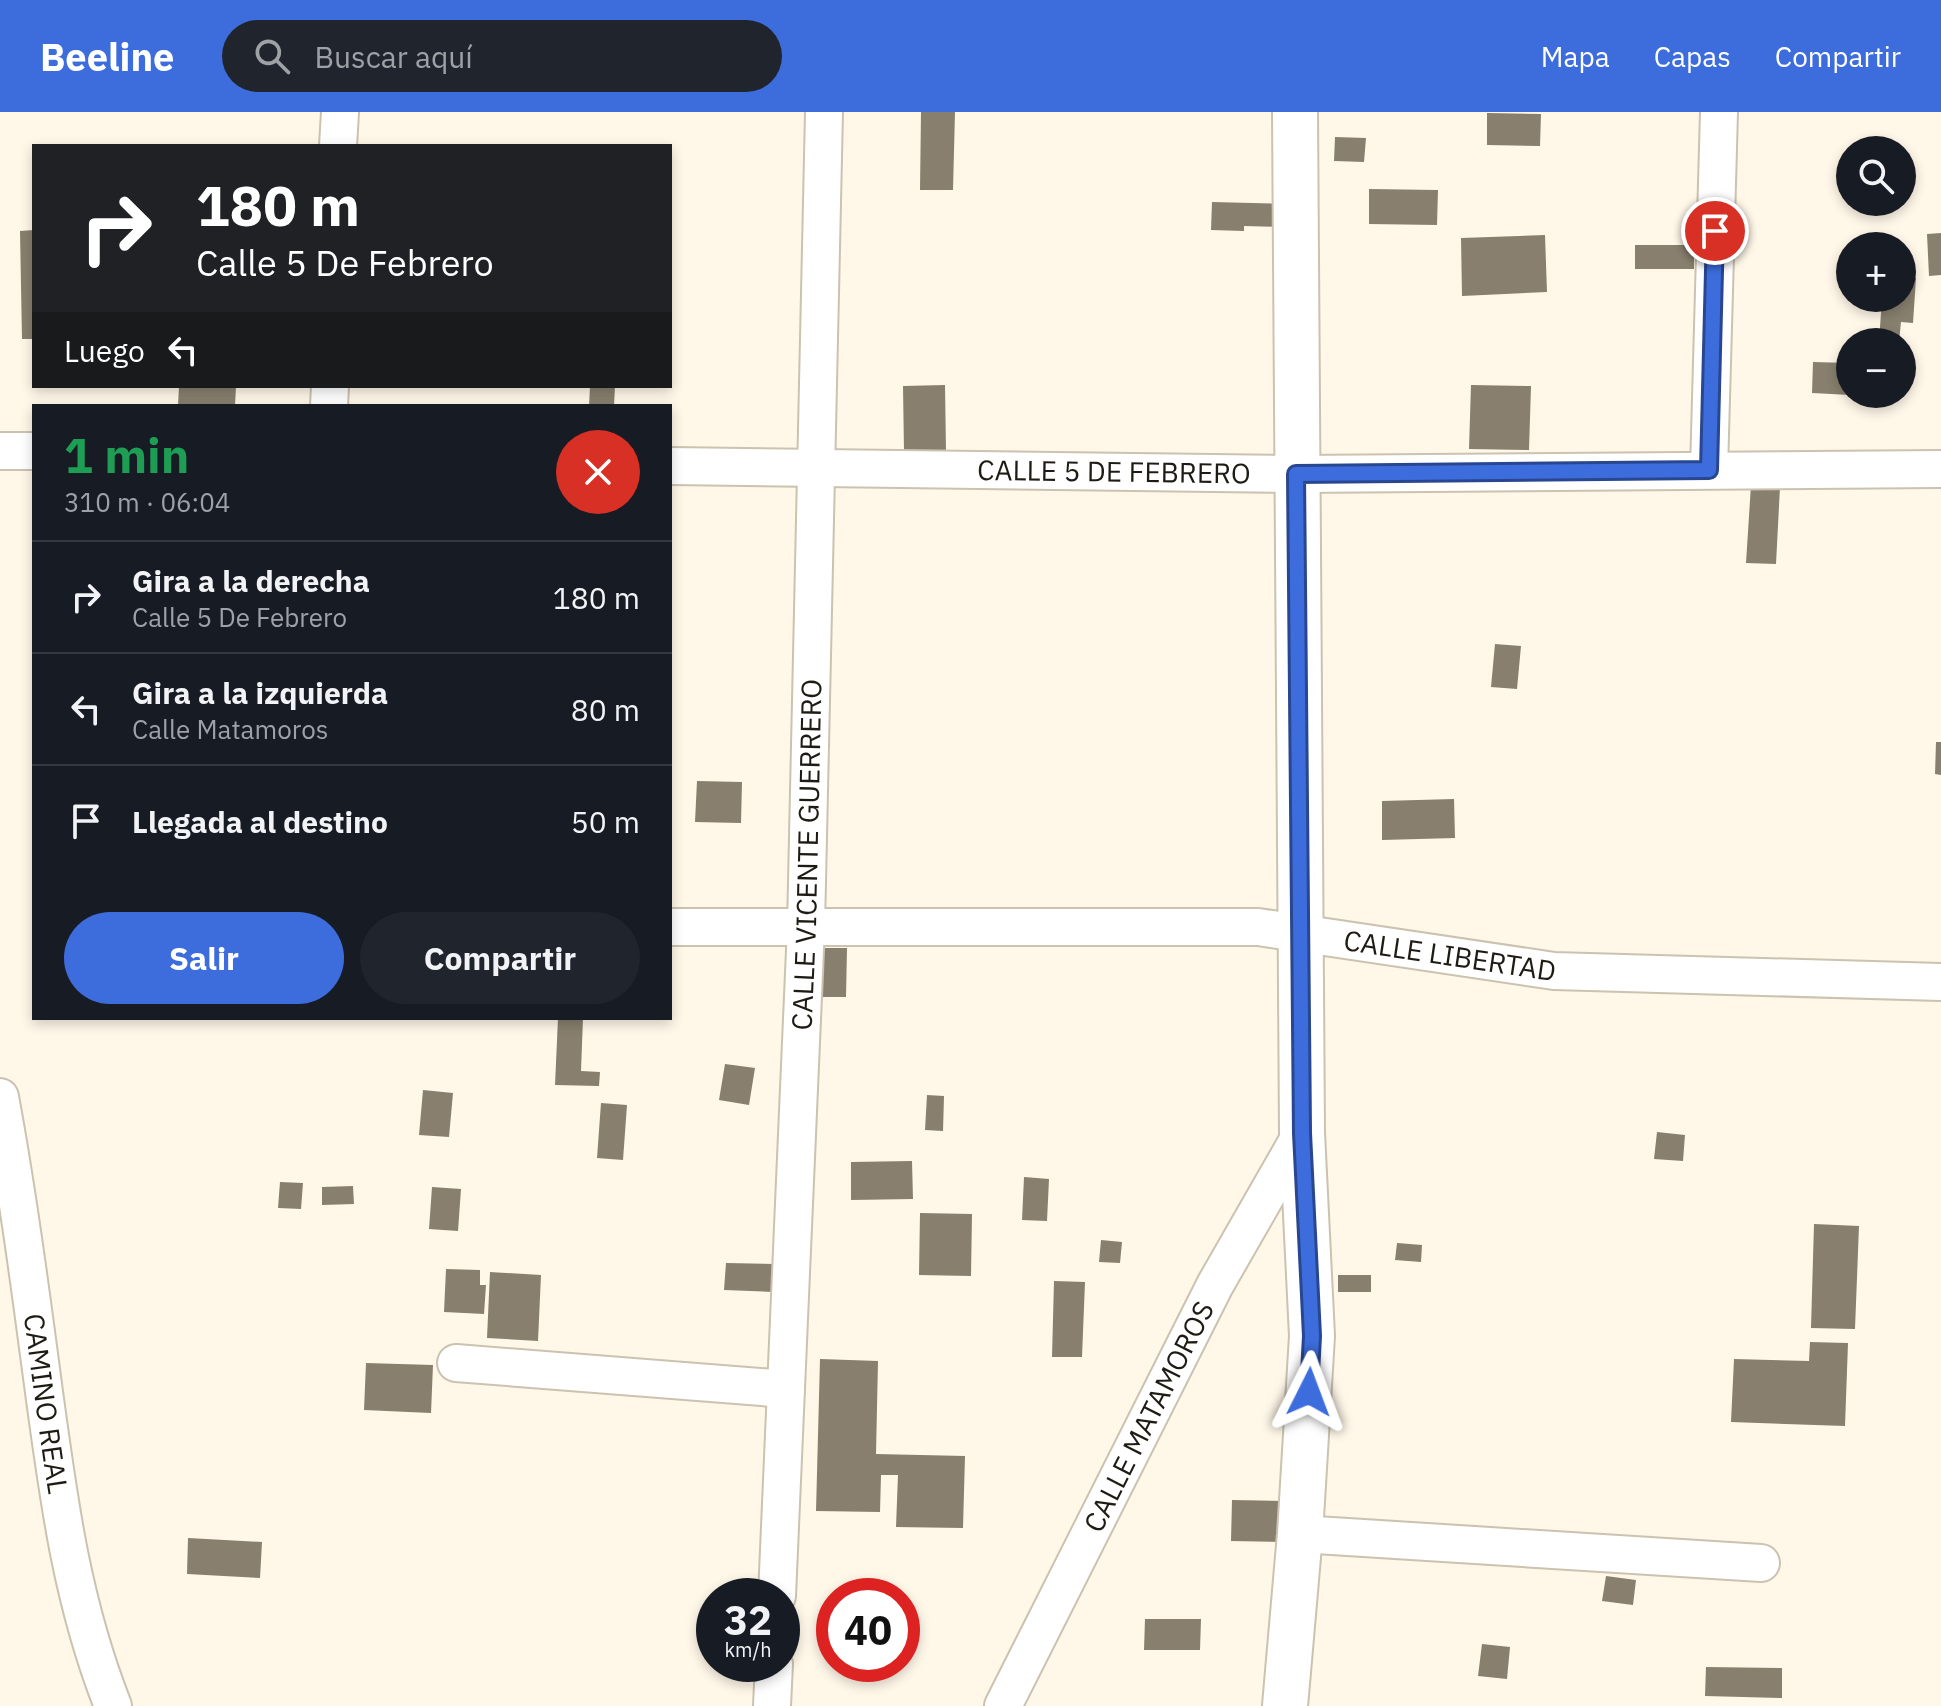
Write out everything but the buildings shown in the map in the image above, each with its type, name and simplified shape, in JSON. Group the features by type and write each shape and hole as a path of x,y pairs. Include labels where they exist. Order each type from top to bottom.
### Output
{"street":[{"path":"338,144 340,112"},
{"name":"CALLE VICENTE GUERRERO","path":"778,1578 806,927 813,470 824,112"},
{"path":"1285,1706 1300,1534 1312,1336 1302,1133 1295,112"},
{"path":"1709,470 1719,112"},
{"path":"0,451 32,451"},
{"name":"CALLE 5 DE FEBRERO","path":"672,466 1296,474 1941,469"},
{"name":"CALLE LIBERTAD","path":"672,927 1258,927 1554,971 1941,982"},
{"name":"CAMINO REAL","path":"0,1097 17,1191 66,1550 95,1660 113,1706"},
{"name":"CALLE MATAMOROS","path":"1003,1706 1215,1285 1302,1133"},
{"path":"456,1363 786,1389"},
{"path":"1300,1534 1761,1563"},
{"path":"772,1706 773,1682"}],"route":[{"path":"1309,1392 1312,1336 1302,1133 1296,474 1709,470 1715,231"}]}
